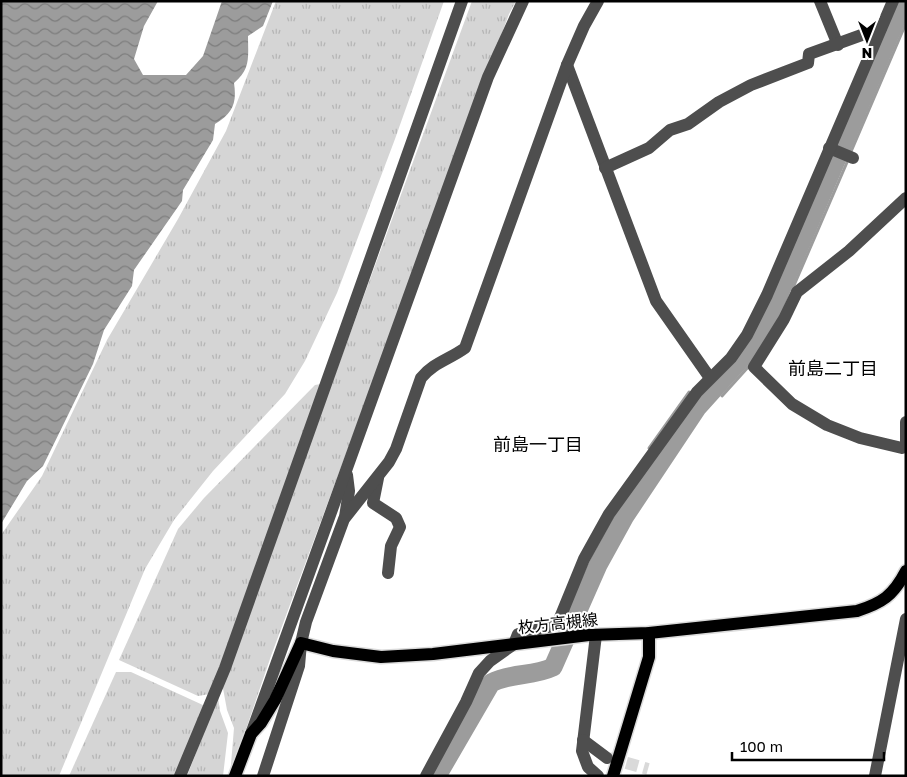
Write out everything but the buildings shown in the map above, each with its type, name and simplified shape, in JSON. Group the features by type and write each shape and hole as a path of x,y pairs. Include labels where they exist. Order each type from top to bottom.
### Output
{"main road":[{"name":"枚方高槻線","path":"301,643 333,651 381,657 433,654 593,635 650,633 857,612 880,603 905,576"},
{"path":"613,776 649,658 650,633"},
{"path":"236,776 251,734 261,723 274,700 301,643"}],"street":[{"path":"180,776 228,659 462,1"},
{"path":"251,734 488,77 523,1"},
{"path":"344,519 378,476 396,449 421,378 428,369 454,356 465,348 567,65 584,26 598,1"},
{"path":"820,1 838,45"},
{"path":"426,776 466,702 479,673 490,661 514,644 518,634 521,632 558,625 584,559 609,514 697,392 730,358 747,335 767,295 893,1"},
{"path":"605,168 649,148 670,130 688,124 719,102 751,85 808,63 809,54 881,28"},
{"path":"567,65 656,301 710,378"},
{"path":"829,148 853,158"},
{"path":"906,198 848,251 797,292 784,319 754,367 792,404 827,425 860,438 871,439 902,448 906,442 906,422"},
{"path":"747,335 766,346"},
{"path":"263,776 299,666 301,643 306,622 344,519 349,491 347,470"},
{"path":"378,476 373,503 396,518 400,527 391,546 388,573"},
{"path":"875,776 906,619"},
{"path":"561,620 566,625 593,635 582,751 588,767 598,776"},
{"path":"583,740 607,758"}],"green space":[{"path":"276,1 444,1 337,293 305,361 285,394 213,471 174,520 145,569 59,776 1,776 1,535 42,476 107,340 178,219 226,131"},
{"path":"472,1 516,1 509,14 271,656 230,776 234,728 227,710 222,683"},
{"path":"321,384 210,694 198,696 119,660 178,529 204,498 315,385"},
{"path":"116,672 131,672 205,706 177,776 69,776"},
{"path":"218,697 220,711 228,733 223,776 187,776"}],"water":[{"path":"1,1 158,1 144,26 134,59 143,75 186,75 203,56 222,1 273,1 263,26 248,36 246,68 234,83 235,96 230,111 215,124 213,140 183,190 182,201 134,270 132,286 104,330 93,364 43,466 27,481 1,524"}],"waterway":[{"path":"437,776 491,683 507,677 538,672 553,667 598,565 625,516 697,408 752,347 768,320 904,1"},
{"path":"850,154 906,23"},
{"path":"792,290 848,160"},
{"path":"722,396 750,365"},
{"path":"649,448 689,392"}],"tunnel":[{"path":"609,758 648,769"}],"district":[{"name":"前島二丁目","path":"833,368"},
{"name":"前島一丁目","path":"538,444"}]}
